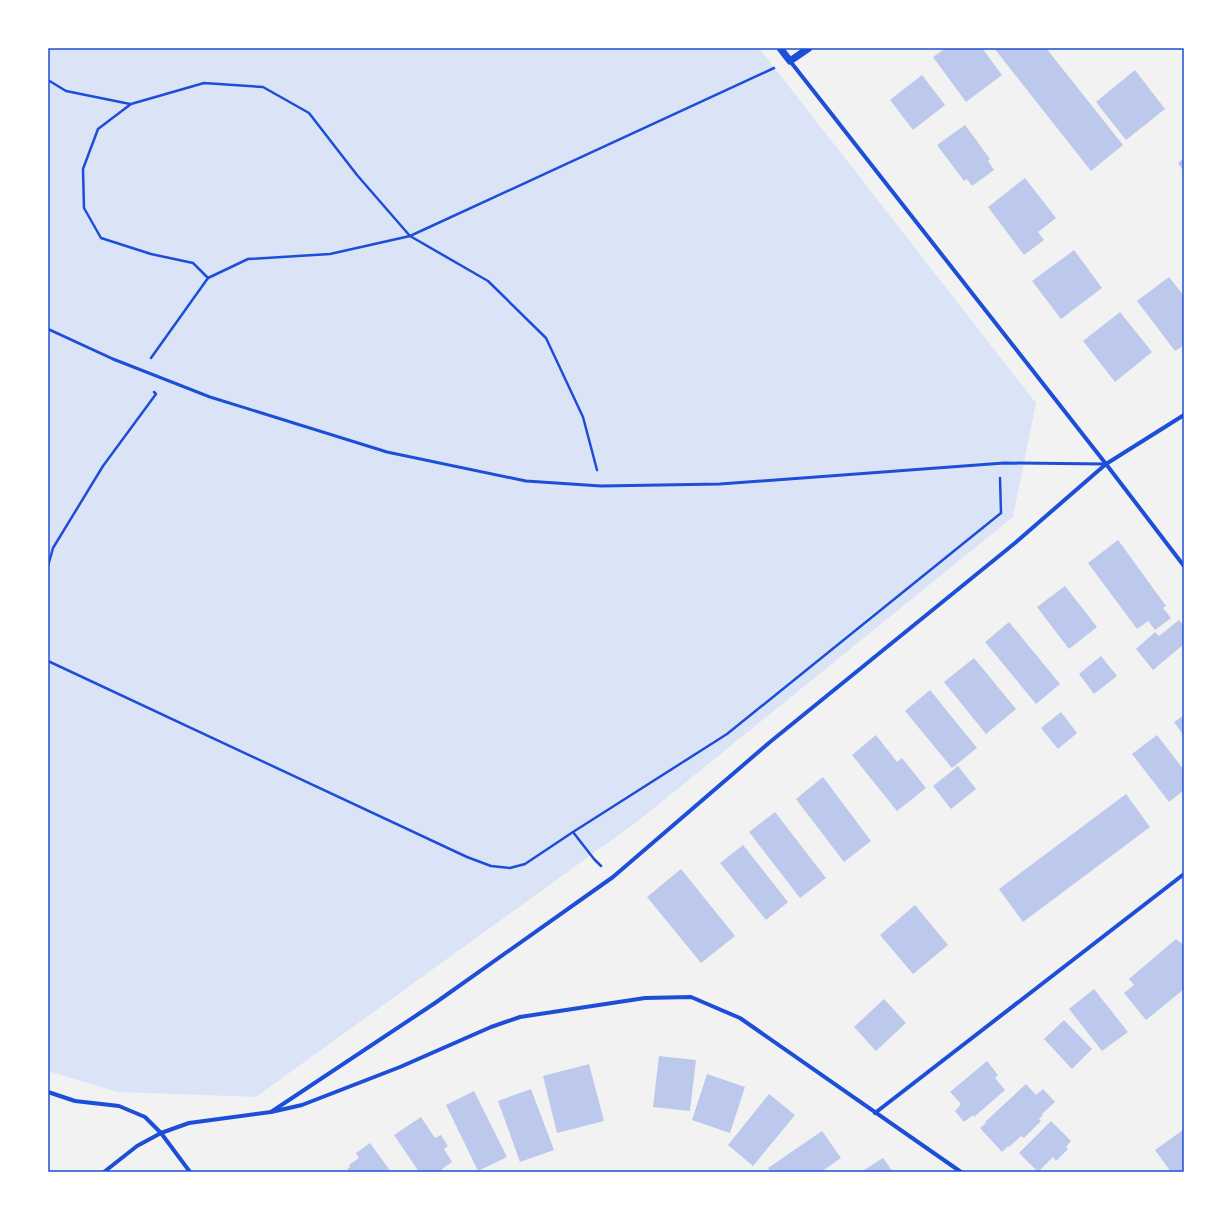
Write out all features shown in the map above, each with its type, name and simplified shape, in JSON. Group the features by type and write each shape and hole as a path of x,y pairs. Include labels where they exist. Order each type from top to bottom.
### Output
{"street":[{"path":"780,48 1106,464 1184,566"},
{"path":"790,61 809,48"},
{"path":"271,1112 435,1003 613,877 770,742 1015,543 1106,464 1184,415"},
{"path":"875,1113 1184,874"},
{"path":"104,1172 137,1146 161,1134 189,1123 271,1112 302,1105 400,1067 491,1027 520,1017 645,998 691,997 740,1018 961,1172"},
{"path":"48,1092 75,1101 119,1106 145,1117 161,1134 190,1172"}],"lane":[{"path":"48,329 113,359 210,397 387,452 526,481 601,486 720,484 1000,464 1106,464"}],"path":[{"path":"48,566 53,548 103,466 156,394 142,371 208,278 248,259 330,254 410,236 790,61"},
{"path":"48,80 66,91 131,104"},
{"path":"208,278 193,263 151,254 101,238 84,208 82,169 98,129 131,104 204,83 263,87 309,113 357,175 410,236 488,281 546,338 583,417 601,486"},
{"path":"48,661 467,857 491,866 510,868 525,864 727,734 1001,513 1000,464"},
{"path":"574,832 594,859 613,877"}],"shaded area":[{"path":"48,48 759,48 1036,403 1013,517 638,821 256,1097 118,1092 48,1071"}],"building":[{"path":"946,48 982,48 1002,75 966,102 933,57"},
{"path":"994,48 1046,48 1123,145 1091,171"},
{"path":"1135,70 1165,109 1126,140 1096,102"},
{"path":"922,75 945,105 913,130 890,100"},
{"path":"965,125 990,159 988,161 994,170 972,186 967,179 964,181 937,145"},
{"path":"1184,158 1184,172 1178,163"},
{"path":"1025,178 1056,218 1038,232 1044,240 1024,255 988,207"},
{"path":"1074,250 1102,288 1061,319 1032,281"},
{"path":"1169,277 1184,296 1184,345 1175,351 1137,301"},
{"path":"1120,312 1152,352 1115,382 1083,341"},
{"path":"1118,540 1166,606 1163,608 1171,618 1155,630 1148,621 1137,629 1088,563"},
{"path":"1065,586 1097,627 1069,649 1037,607"},
{"path":"1179,620 1184,626 1184,644 1153,670 1136,649 1155,632 1159,636"},
{"path":"1009,622 1060,684 1036,704 985,642"},
{"path":"1101,656 1117,676 1094,694 1079,674"},
{"path":"974,658 1016,709 986,734 944,682"},
{"path":"930,690 977,748 952,768 905,711"},
{"path":"1061,712 1077,733 1058,749 1041,728"},
{"path":"1184,715 1184,736 1174,722"},
{"path":"876,735 897,762 902,758 926,788 897,811 852,755"},
{"path":"1157,735 1184,770 1184,790 1169,802 1132,754"},
{"path":"958,766 976,789 951,809 933,786"},
{"path":"823,777 871,841 844,862 796,799"},
{"path":"1126,794 1150,827 1023,922 999,889"},
{"path":"775,812 826,878 800,898 749,832"},
{"path":"743,845 788,902 766,920 720,863"},
{"path":"681,869 735,936 701,963 647,897"},
{"path":"915,905 948,945 913,974 880,935"},
{"path":"1176,939 1184,945 1184,989 1146,1020 1124,993 1134,985 1129,979"},
{"path":"1094,989 1128,1032 1102,1051 1069,1009"},
{"path":"884,999 906,1023 876,1051 854,1027"},
{"path":"1064,1020 1092,1049 1072,1069 1044,1039"},
{"path":"659,1056 696,1060 690,1111 653,1107"},
{"path":"987,1061 998,1075 995,1078 1005,1090 974,1117 973,1115 964,1122 955,1111 961,1104 950,1092"},
{"path":"589,1064 604,1121 557,1133 543,1076"},
{"path":"707,1074 745,1087 730,1133 692,1120"},
{"path":"1026,1084 1036,1095 1043,1089 1055,1102 1042,1114 1043,1115 1039,1119 1041,1121 1024,1138 1021,1136 1002,1152 980,1128"},
{"path":"531,1089 554,1150 520,1162 498,1101"},
{"path":"474,1091 507,1157 478,1171 446,1105"},
{"path":"769,1094 795,1115 753,1166 728,1145"},
{"path":"421,1117 435,1138 441,1135 448,1146 444,1149 452,1162 442,1169 443,1172 419,1172 394,1135"},
{"path":"1051,1121 1071,1141 1066,1147 1068,1149 1056,1161 1053,1157 1038,1172 1019,1153"},
{"path":"1183,1130 1184,1172 1171,1172 1155,1150"},
{"path":"822,1131 841,1158 821,1172 771,1172 768,1168"},
{"path":"370,1143 391,1172 350,1172 347,1169 350,1167 349,1165 359,1158 356,1153"},
{"path":"883,1158 893,1172 861,1172"}]}
